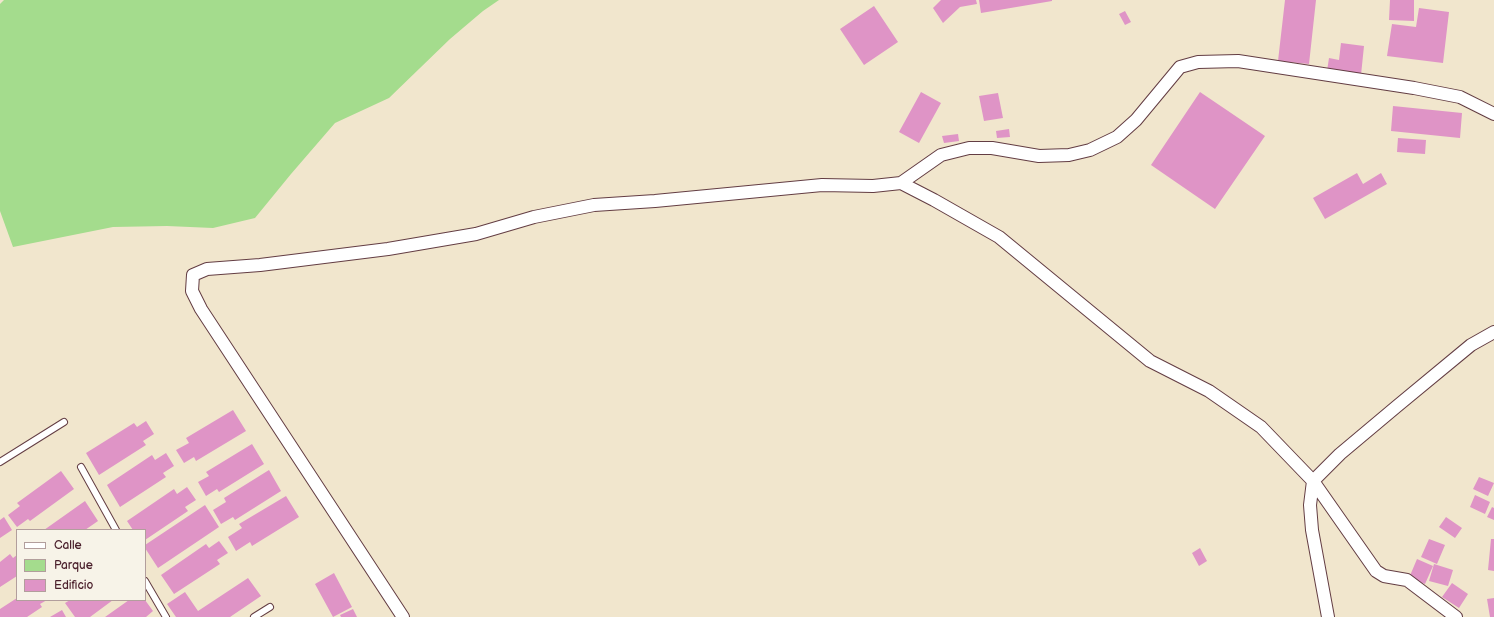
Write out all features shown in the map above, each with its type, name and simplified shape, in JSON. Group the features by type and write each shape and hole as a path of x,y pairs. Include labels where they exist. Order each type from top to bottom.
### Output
{"street":[{"path":"403,617 201,309 192,291 193,275 207,269 260,265 388,249 476,234 534,217 594,206 815,186 873,186 901,183 941,155 969,148 992,148 1039,156 1070,155 1090,150 1117,137 1136,120 1180,67 1198,62 1238,61 1414,88 1460,98 1494,114"},
{"path":"901,183 999,236 1150,361 1210,391 1261,427 1313,481 1376,572 1384,576 1407,580 1456,617"},
{"path":"1328,617 1312,530 1310,506 1313,481 1340,454 1396,406 1471,345 1494,332"}],"lane":[{"path":"0,462 64,422"},
{"path":"81,467 115,529"},
{"path":"146,583 164,616"},
{"path":"254,617 270,607"}],"green space":[{"path":"4,0 499,0 483,11 450,39 389,98 335,123 255,218 213,228 167,226 113,227 13,247 0,211 0,4"}],"building":[{"path":"941,0 976,0 977,4 960,7 943,23 933,8"},
{"path":"979,0 1052,0 1052,1 981,13"},
{"path":"1285,0 1316,0 1309,64 1278,61"},
{"path":"1390,0 1414,0 1414,21 1389,20"},
{"path":"874,6 898,42 864,65 840,29"},
{"path":"1419,8 1449,12 1443,63 1387,56 1392,24 1416,27"},
{"path":"1125,11 1131,22 1125,25 1119,14"},
{"path":"1341,43 1364,46 1361,75 1327,71 1329,58 1339,60"},
{"path":"921,92 941,103 919,143 899,132"},
{"path":"1200,92 1265,136 1215,209 1151,165"},
{"path":"998,93 1003,118 984,121 979,96"},
{"path":"1393,106 1462,113 1460,138 1391,131"},
{"path":"1009,129 1010,137 997,138 996,131"},
{"path":"958,134 959,141 944,143 942,136"},
{"path":"1398,138 1426,140 1425,154 1397,152"},
{"path":"1357,173 1363,184 1381,173 1387,184 1325,219 1313,198"},
{"path":"233,410 246,431 196,461 194,457 184,463 176,450 189,443 186,438"},
{"path":"146,421 154,434 143,441 146,445 99,475 86,453 134,423 137,427"},
{"path":"252,444 264,464 219,492 217,489 206,496 198,482 209,476 206,472"},
{"path":"166,453 174,466 163,473 166,477 120,507 107,485 152,455 155,460"},
{"path":"269,470 281,491 235,520 233,517 221,524 213,510 226,502 224,498"},
{"path":"61,471 74,489 30,521 28,519 17,527 8,515 20,506 17,503"},
{"path":"1479,477 1494,483 1488,496 1473,489"},
{"path":"187,487 196,500 185,507 188,511 146,539 146,529 132,529 127,521 174,489 177,494"},
{"path":"1475,495 1490,502 1485,514 1470,507"},
{"path":"286,496 299,517 252,546 250,542 236,551 228,537 242,528 239,524"},
{"path":"85,501 98,521 86,529 45,529"},
{"path":"205,505 219,527 158,568 146,550 146,544"},
{"path":"1492,507 1494,508 1494,520 1487,517"},
{"path":"4,517 12,530 0,538 0,520"},
{"path":"1446,517 1462,528 1455,538 1439,527"},
{"path":"1429,539 1445,545 1437,564 1421,557"},
{"path":"1491,539 1494,539 1494,571 1488,570"},
{"path":"219,541 228,553 217,560 220,564 174,594 161,575 206,544 209,548"},
{"path":"1200,548 1207,561 1199,566 1192,553"},
{"path":"10,554 13,558 16,556 16,577 0,587 0,562"},
{"path":"1417,559 1433,566 1425,584 1409,578"},
{"path":"1434,564 1453,570 1448,586 1429,581"},
{"path":"334,573 352,607 333,617 315,584"},
{"path":"248,578 261,596 230,617 176,617 167,604 185,592 198,611"},
{"path":"1452,583 1468,594 1459,608 1442,597"},
{"path":"1494,598 1494,617 1490,617 1487,599"},
{"path":"16,599 16,601 45,601 40,604 42,607 27,617 0,617 0,609"},
{"path":"68,601 112,601 90,617 75,617 65,603"},
{"path":"128,601 146,601 153,611 146,617 105,617"},
{"path":"353,609 357,617 341,617 340,615"},
{"path":"62,610 66,617 50,617"}]}
